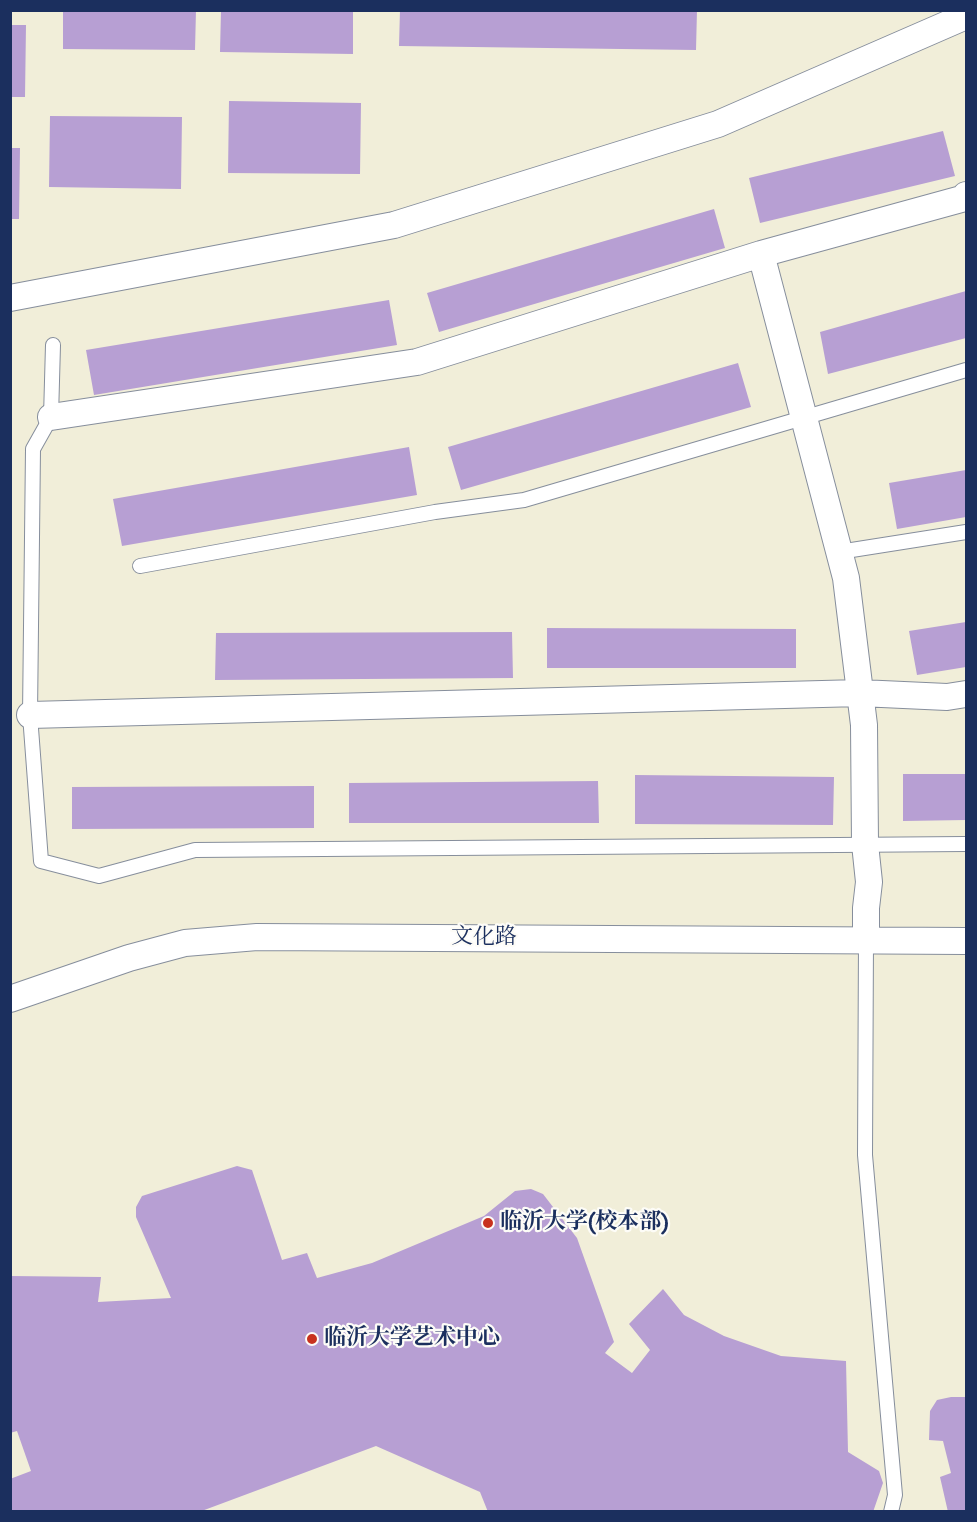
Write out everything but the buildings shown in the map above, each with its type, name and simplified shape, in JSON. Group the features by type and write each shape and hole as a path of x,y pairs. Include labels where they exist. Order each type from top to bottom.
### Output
{"street":[{"path":"10,298 394,225 718,124 966,16"},
{"path":"51,417 417,362 761,254 965,198 966,195"},
{"path":"761,254 846,578 864,725 865,844 869,882 866,940"},
{"path":"30,715 860,693 947,697 966,694"},
{"name":"文化路","path":"10,999 129,958 185,943 257,937 966,941"}],"lane":[{"path":"53,345 51,417 33,449 30,715 41,861 99,876 195,850 966,844"},
{"path":"140,566 424,514 524,500 966,370"},
{"path":"839,552 966,532"},
{"path":"866,940 865,1155 895,1495 891,1512"}],"place":[{"name":"临沂大学(校本部)","path":"488,1223"},
{"name":"临沂大学艺术中心","path":"312,1339"}]}
